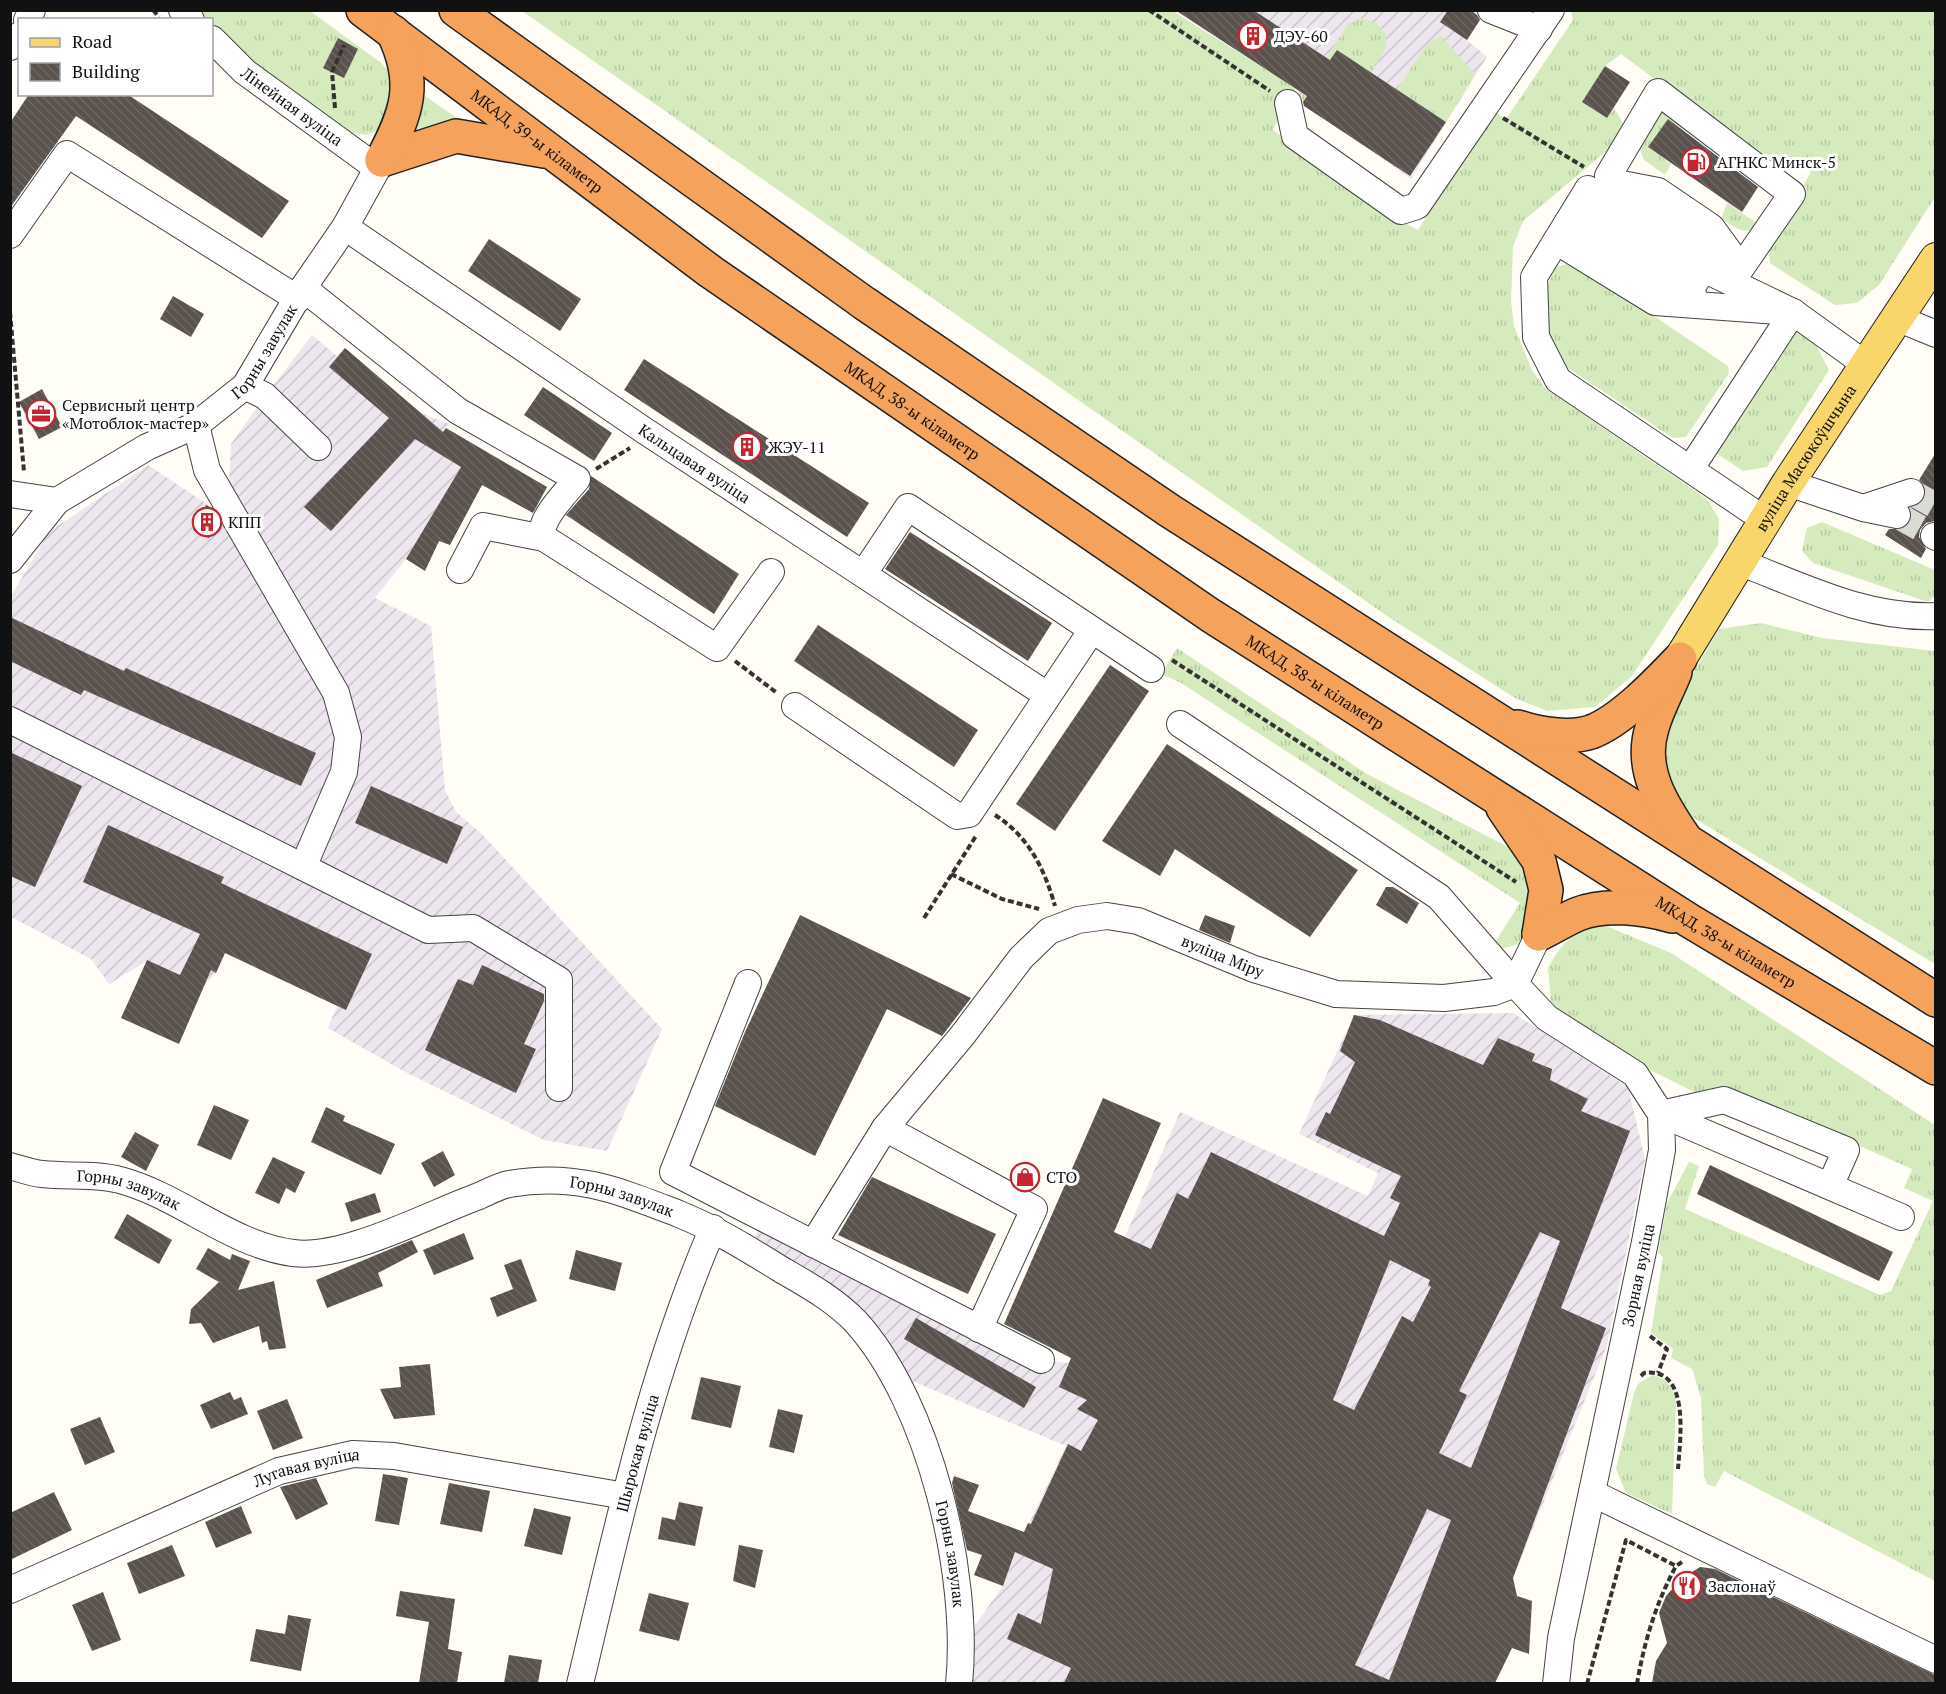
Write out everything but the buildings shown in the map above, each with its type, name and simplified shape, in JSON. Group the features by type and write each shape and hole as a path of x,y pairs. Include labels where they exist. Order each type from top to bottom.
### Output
{"highway":[{"name":"МКАД, 39-ы кіламетр","path":"363,10 711,272"},
{"path":"456,10 864,303 1170,511 1689,845 1935,1000"},
{"path":"379,164 402,123 406,108 404,55 393,32"},
{"path":"379,164 456,136 548,151"},
{"name":"МКАД, 38-ы кіламетр","path":"711,272 1210,615 1690,921 1935,1068"},
{"path":"1496,720 1533,732 1561,734 1590,732 1638,699 1680,658"},
{"path":"1680,658 1651,729 1648,757 1653,784 1666,812 1689,845"},
{"path":"1492,795 1517,826 1539,861 1546,901 1539,934"},
{"path":"1539,934 1580,913 1608,909 1664,913 1690,921"}],"main road":[{"name":"вуліца Масюкоўшчына","path":"1680,658 1788,483 1935,259"}],"street":[{"path":"1288,103 1294,136 1401,211 1417,206 1545,20 1491,10"},
{"name":"Лінейная вуліца","path":"213,40 245,72 338,141 379,164"},
{"path":"1741,268 1792,194 1658,92 1534,277 1536,337 1558,380 1765,520"},
{"path":"10,235 67,154 301,294 458,411 577,479 542,524 541,533 544,538"},
{"name":"Горны завулак","path":"10,560 57,501 147,447 196,425 245,386 301,294 345,228 379,164"},
{"path":"1587,199 1700,244 1741,268 1793,312 1865,364"},
{"path":"1587,199 1693,264 1793,312"},
{"path":"1587,199 1668,289 1793,312"},
{"name":"Кальцавая вуліца","path":"345,228 645,431 1047,695"},
{"path":"1691,468 1793,312"},
{"path":"1897,318 1935,334"},
{"path":"245,386 265,396 318,447"},
{"path":"196,425 207,470 336,693 348,737 344,772 303,867"},
{"path":"1788,483 1863,507 1897,515"},
{"path":"1863,507 1911,492"},
{"path":"17,496 57,501"},
{"path":"864,573 908,507 1151,669"},
{"path":"460,570 483,526 544,538 717,648 771,572"},
{"path":"1739,562 1862,609 1912,616 1935,616"},
{"path":"795,706 957,816 969,814 983,808 1047,695 1092,630"},
{"path":"10,720 428,930 473,928 559,980 559,1088"},
{"name":"Зорная вуліца","path":"1180,724 1439,897 1547,1018 1635,1074 1660,1114 1662,1150 1561,1638 1556,1683"},
{"name":"вуліца Міру","path":"813,1244 885,1128 974,1021 1021,958 1049,931 1078,920 1107,916 1138,921 1254,969 1336,994 1444,998 1494,992 1515,984"},
{"path":"1515,984 1539,934"},
{"path":"748,983 674,1172 1041,1360"},
{"path":"1660,1114 1724,1100 1846,1150 1830,1186"},
{"path":"1660,1114 1901,1217"},
{"path":"885,1128 1034,1209 979,1329"},
{"name":"Горны завулак","path":"10,1166 39,1174 118,1179 161,1196 260,1245 294,1253 322,1253 362,1241 508,1185 564,1180 609,1186 713,1228 829,1298 857,1323 893,1372 914,1414 927,1453 952,1551 961,1618 960,1678"},
{"name":"Шырокая вуліца","path":"580,1683 624,1496 658,1374 686,1290 713,1228"},
{"name":"Лугавая вуліца","path":"10,1590 279,1471 353,1454 394,1456 624,1496"},
{"path":"1592,1493 1935,1660"}],"path":[{"path":"1149,10 1288,103"},
{"path":"338,141 340,129 333,97 332,72 344,45"},
{"path":"1484,107 1559,150 1587,199"},
{"path":"10,312 17,496"},
{"path":"577,479 627,453 645,431"},
{"path":"717,648 795,706"},
{"path":"1151,669 1166,656 1546,901"},
{"path":"924,918 951,874 983,808 1013,827 1028,844 1046,874 1057,912 1002,898 951,874"},
{"path":"1637,1381 1644,1373 1655,1371 1666,1377 1676,1389 1680,1430 1678,1469"},
{"path":"1636,1683 1641,1658 1660,1596 1676,1566 1696,1553 1687,1539"},
{"path":"1587,1683 1626,1540 1676,1566"}],"shaded area":[{"name":"ДЭУ-60","path":"1193,10 1486,11 1467,40 1487,57 1411,179 1304,104 1295,88 1188,19"},
{"path":"312,335 337,356 345,348 421,413 449,424 430,448 461,467 406,559 375,598 431,626 445,790 456,812 482,834 662,1029 607,1151 544,1140 407,1073 328,1028 337,1006 225,953 216,973 204,986 147,961 109,984 91,959 11,917 11,596 49,532 148,465 222,514 241,501 229,482 231,444"},
{"path":"1513,1013 1628,1087 1645,1159 1607,1345 1513,1578 1465,1683 963,1683 971,1631 1003,1586 1015,1553 1066,1446 912,1381 847,1301 752,1242 763,1218 1041,1360 1069,1363 1180,1112 1368,1196 1378,1173 1299,1134 1354,1015"}],"green space":[{"path":"198,11 310,11 380,62 391,73 395,84 380,130 367,135 346,132 296,100 220,33 213,26 213,18 206,18"},
{"path":"522,11 1173,11 1295,88 1273,130 1395,218 1418,230 1492,111 1506,119 1573,20 1571,11 1935,11 1935,197 1879,285 1857,303 1835,305 1770,263 1768,245 1807,188 1803,186 1811,172 1787,157 1778,171 1621,54 1605,66 1582,102 1607,118 1614,107 1628,133 1523,221 1513,247 1511,301 1514,326 1532,370 1545,388 1708,500 1719,519 1718,545 1632,676 1595,707 1547,711 1515,698 1387,616"},
{"path":"1362,18 1376,23 1386,34 1386,48 1371,73 1337,50 1301,104 1300,99 1348,24"},
{"path":"1441,36 1475,74 1446,122 1397,89 1427,44"},
{"path":"425,96 460,120 408,143 422,98"},
{"path":"1661,110 1749,173 1668,119 1648,147 1671,164 1665,175 1644,160 1638,145"},
{"path":"1727,203 1760,225 1755,229 1745,231 1721,219"},
{"path":"1574,262 1728,366 1729,373 1686,437 1673,438 1562,364 1546,340 1544,293 1556,267"},
{"path":"1795,327 1812,337 1829,370 1767,467 1743,471 1716,453"},
{"path":"1822,522 1935,570 1935,596 1928,602 1813,563 1802,551 1807,528"},
{"path":"1761,623 1822,638 1935,651 1935,964 1684,812 1657,770 1665,720 1719,629"},
{"path":"1177,648 1367,774 1516,851 1533,879 1526,934 1518,944 1501,949 1492,947 1520,903 1181,683 1161,674"},
{"path":"1604,925 1671,953 1935,1125 1935,1581 1724,1471 1715,1487 1707,1484 1704,1476 1701,1398 1692,1369 1671,1358 1673,1349 1651,1333 1663,1257 1658,1253 1667,1203 1689,1162 1699,1166 1685,1209 1880,1295 1891,1291 1933,1201 1904,1188 1912,1169 1732,1090 1700,1095 1634,1062 1632,1055 1625,1056 1562,1015 1551,1001 1548,968 1570,938 1584,930"},
{"path":"1652,1375 1667,1382 1676,1397 1672,1514 1626,1493 1616,1469 1634,1393 1638,1384"}],"tunnel":[{"path":"1911,492 1936,506"},
{"path":"1897,515 1934,536"}],"place":[{"name":"ДЭУ-60","path":"1253,36"},
{"name":"АГНКС Минск-5","path":"1696,162"},
{"name":"Сервисный центр «Мотоблок-мастер»","path":"41,414"},
{"name":"ЖЭУ-11","path":"747,447"},
{"name":"КПП","path":"207,522"},
{"name":"СТО","path":"1025,1177"},
{"name":"Заслонаў","path":"1687,1586"}]}
